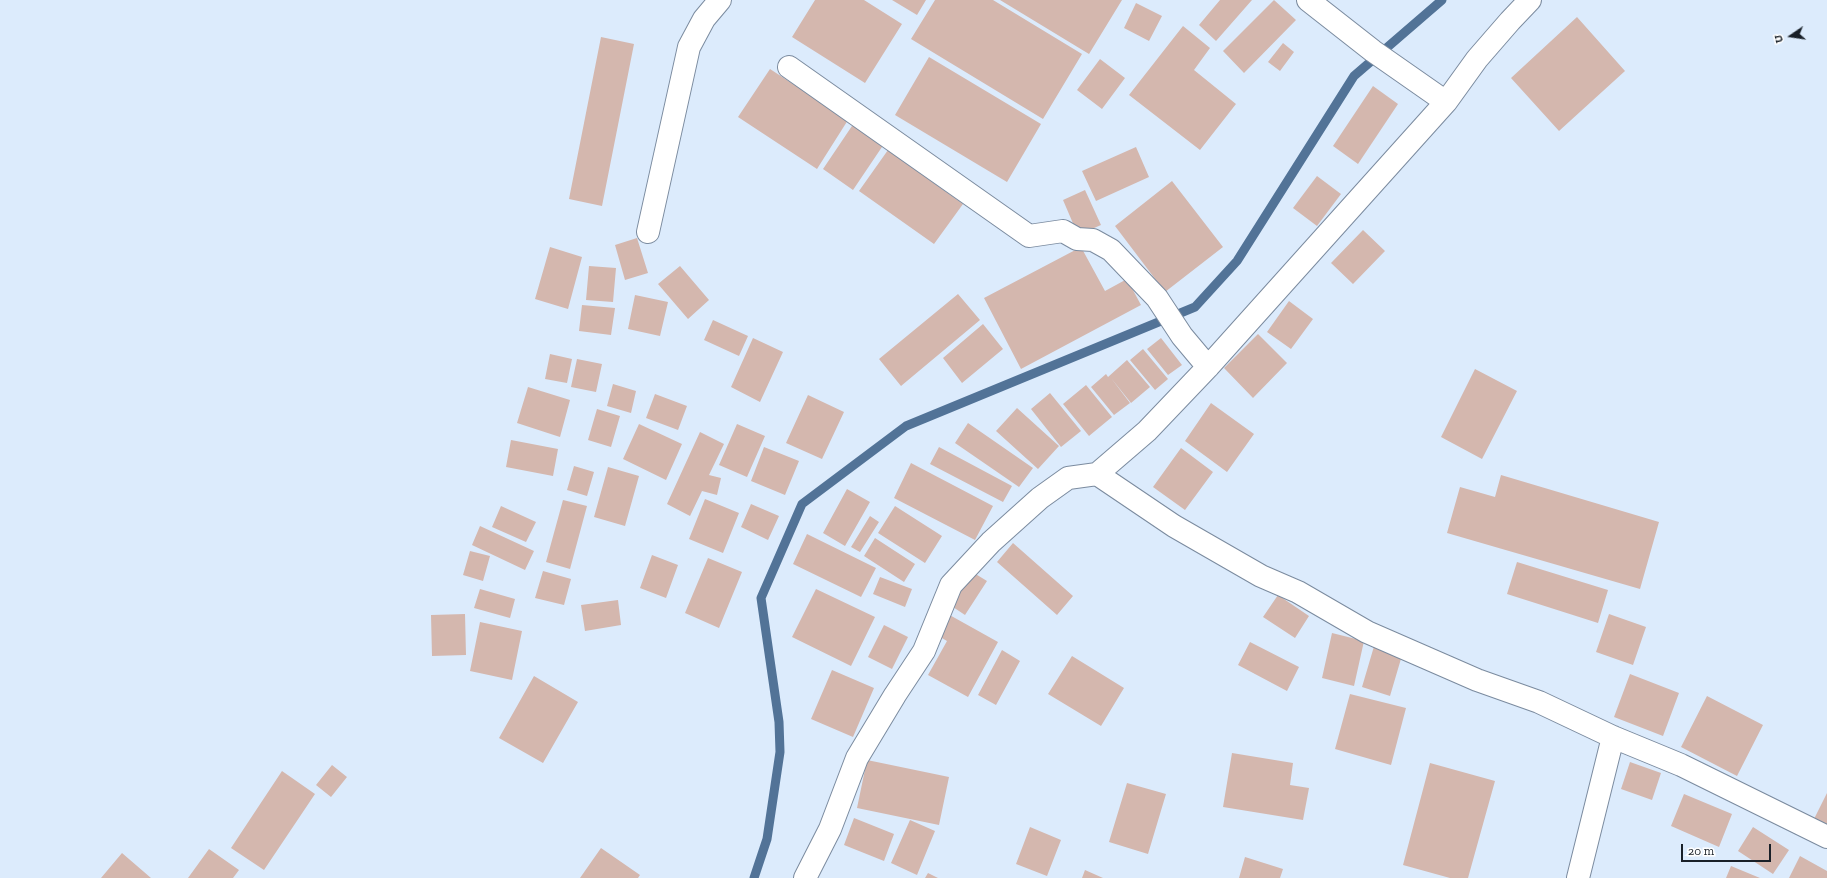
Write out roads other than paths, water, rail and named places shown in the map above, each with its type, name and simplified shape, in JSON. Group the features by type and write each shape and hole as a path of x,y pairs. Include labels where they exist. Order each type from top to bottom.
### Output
{"street":[{"path":"648,232 689,47 704,19 720,0"},
{"path":"1308,0 1373,51 1446,102"},
{"path":"805,878 830,829 857,758 895,695 924,651 951,585 991,542 1040,498 1068,478 1097,474 1146,431 1208,367 1446,102 1477,59 1530,0"},
{"path":"790,67 1028,236 1063,231 1077,239 1093,240 1111,250 1157,298 1182,336 1208,367"},
{"path":"1097,474 1174,526 1261,576 1298,592 1367,632 1477,680 1539,702 1613,737 1681,765 1827,837"},
{"path":"1578,878 1613,737"}],"waterway":[{"path":"754,878 767,839 780,752 779,722 761,598 802,504 906,426 1195,307 1237,261 1354,76 1442,0"}]}
